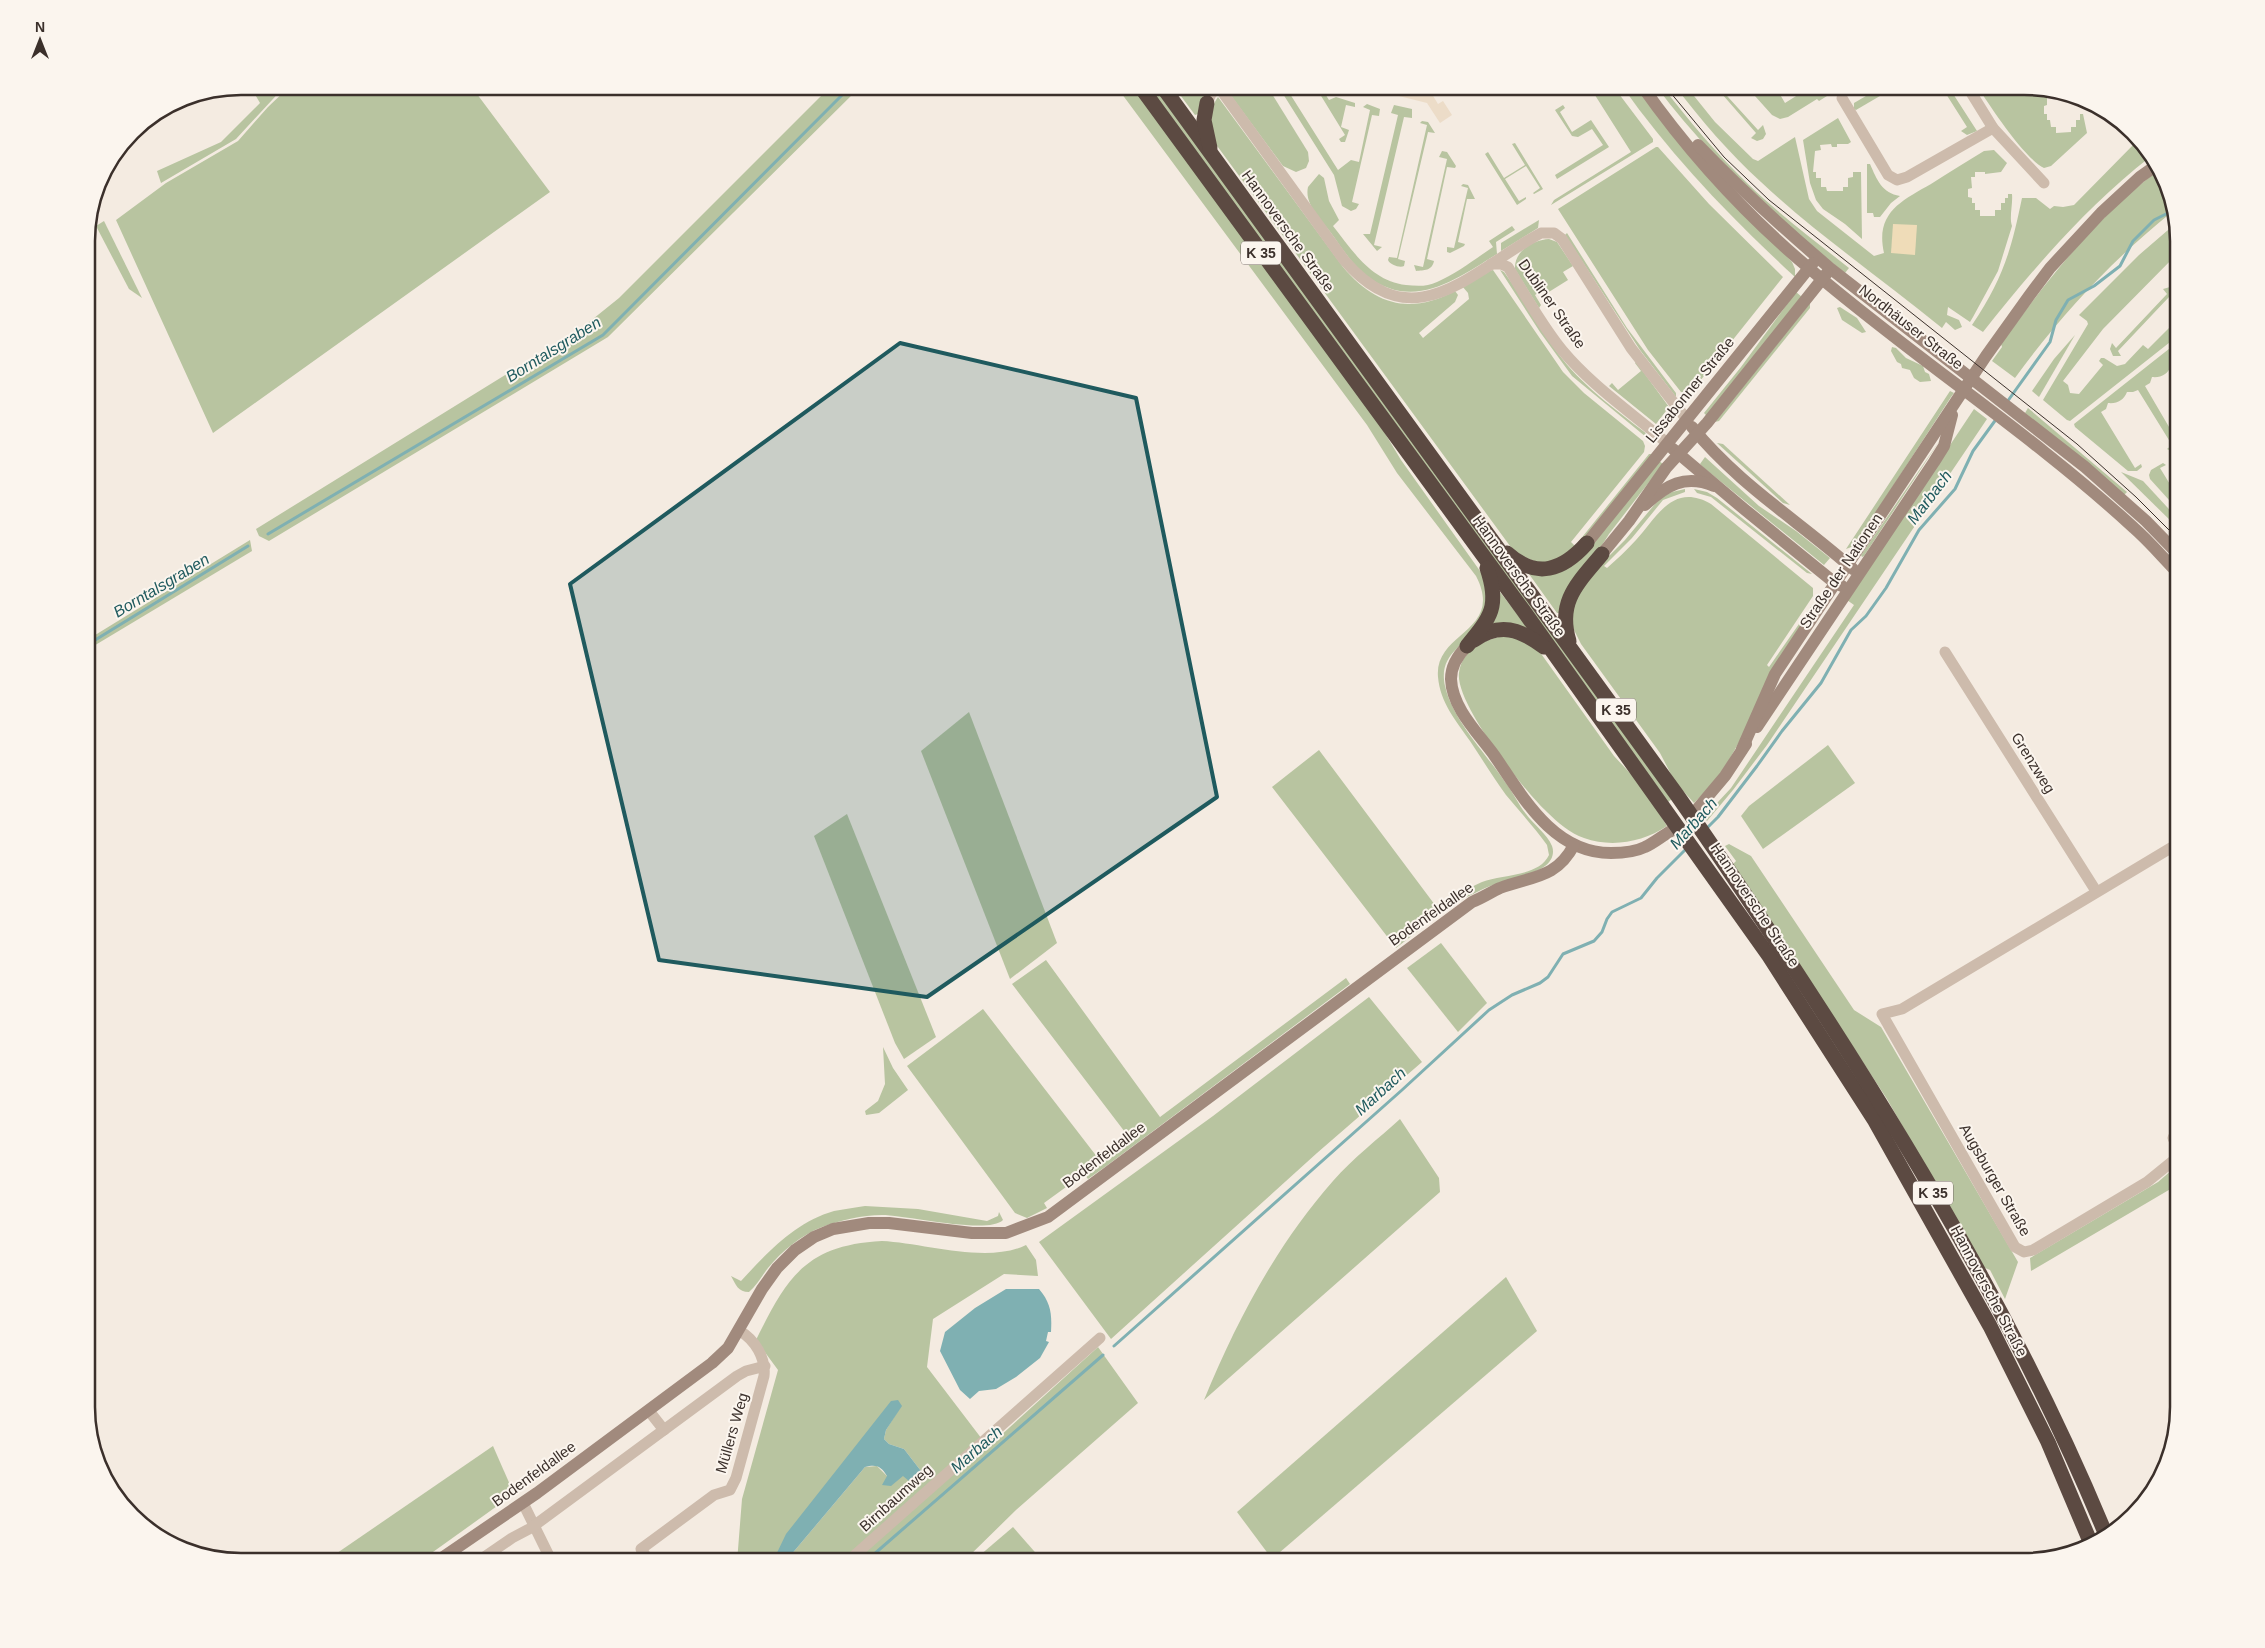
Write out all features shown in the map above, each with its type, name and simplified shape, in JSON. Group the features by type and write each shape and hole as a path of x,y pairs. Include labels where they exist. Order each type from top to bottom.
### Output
{"highway":[{"name":"Hannoversche Straße","path":"1147,95 1664,805 1769,956 1875,1120 1990,1326 2048,1442 2089,1538"},
{"name":"Hannoversche Straße","path":"1168,95 1216,163 1571,647 1729,868 1881,1102 2001,1310 2041,1389 2103,1529"},
{"path":"1207,103 1204,114 1205,130 1216,163"},
{"path":"1492,539 1519,562 1539,569 1551,569 1564,564 1587,543"},
{"path":"1466,646 1490,616 1494,599 1492,580 1478,549"},
{"path":"1571,647 1564,620 1565,606 1570,594 1602,554"},
{"path":"1466,646 1490,632 1511,630 1527,635 1557,658"}],"main road":[{"name":"Nordhäuser Straße","path":"1648,95 1668,122 1718,180 1744,208 1809,268 1946,367 2022,417 2099,479 2146,520 2170,545"},
{"name":"Nordhäuser Straße","path":"1657,95 1673,117 1755,202 2015,428 2136,529 2170,565"},
{"name":"Straße der Nationen","path":"1742,749 1775,674 1986,356 2050,268 2101,213 2151,169"},
{"name":"Lissabonner Straße","path":"1587,543 1818,258"},
{"name":"Lissabonner Straße","path":"1602,554 1629,521 1678,453 1697,433 1831,269"},
{"name":"Straße der Nationen","path":"1698,808 1725,776 1941,452 1954,405"},
{"path":"1688,420 1709,448 1750,486 1853,568 1853,582 1846,586 1835,583"},
{"name":"Dubliner Straße","path":"1668,444 1835,583"},
{"path":"1629,521 1668,486 1698,482 1721,490"},
{"path":"1466,646 1457,657 1452,674 1452,686 1461,709 1541,820 1549,828 1574,845 1603,853 1633,851 1645,847 1671,831"},
{"name":"Bodenfeldallee","path":"449,1553 523,1503 712,1363 728,1348 740,1331 758,1296 777,1268 808,1242 833,1229 869,1223 890,1223 989,1235 1020,1230 1048,1217 1459,911 1500,888 1533,879 1560,866 1574,845"}],"street":[{"path":"1207,103 1211,95"},
{"path":"1225,95 1344,260 1365,282 1384,293 1421,298 1450,288 1541,233 1557,234 1631,348 1688,420"},
{"path":"1973,95 1993,128 2044,183"},
{"path":"1842,98 1888,175 1897,180 1907,177 1993,128"},
{"name":"Dubliner Straße","path":"1489,265 1501,264 1508,267 1550,334 1563,351 1603,390 1668,444"},
{"name":"Grenzweg","path":"1945,652 2096,891"},
{"path":"2096,891 2170,848"},
{"name":"Augsburger Straße","path":"2096,891 1902,1010 1882,1014 2015,1247 2024,1252 2033,1250 2147,1182 2170,1163"},
{"path":"492,1553 535,1526 737,1376 746,1371 765,1366 751,1338 740,1331"},
{"name":"Birnbaumweg","path":"857,1553 1100,1338"},
{"name":"Müllers Weg","path":"644,1553 641,1548 714,1495 730,1490 736,1478 764,1376 765,1366"},
{"path":"649,1410 664,1430"},
{"path":"523,1503 548,1553"}],"highlighted area":[{"path":"900,343 1136,398 1217,797 927,997 659,960 570,584"}],"green space":[{"path":"255,95 277,95 236,139 161,183 157,171 221,142 260,103"},
{"path":"281,95 478,95 550,192 213,433 116,220 166,183 238,141"},
{"path":"822,95 852,95 608,337 269,541 259,536 256,529 583,327 619,298"},
{"path":"1123,95 1141,95 1380,425 1401,460 1485,578 1487,597 1484,615 1478,626 1449,658 1445,666 1445,686 1449,699 1462,724 1529,818 1547,837 1553,849 1553,855 1549,862 1540,869 1488,887 1459,902 1437,916 1396,948 1272,787 1319,750 1438,909 1459,894 1482,882 1519,874 1537,867 1549,855 1547,845 1506,795 1450,711 1439,686 1440,662 1446,650 1476,620 1482,609 1483,595 1476,576 1397,473 1367,425"},
{"path":"1155,95 1161,95 1672,799 1668,802"},
{"path":"1180,95 1206,95 1198,114 1195,115"},
{"path":"1230,95 1273,95 1308,152 1309,161 1306,168 1296,172 1283,166"},
{"path":"1284,95 1291,95 1338,170 1351,160 1359,162 1370,110 1363,107 1367,104 1380,109 1379,116 1372,115 1352,202 1359,204 1356,209 1351,211 1342,206 1334,175"},
{"path":"1321,95 1326,95 1329,100 1336,97 1355,103 1355,107 1346,105 1341,127 1349,130 1345,142 1341,142 1339,139 1345,135"},
{"path":"1595,95 1620,95 1653,139 1653,142 1551,205 1554,200 1631,152"},
{"path":"1629,95 1646,95 1792,262 1795,269 1795,277 1703,186"},
{"path":"1663,95 1669,95 1725,161 1748,184 1785,217 1849,268 1845,273 1744,186"},
{"path":"1682,95 1693,95 1715,122 1753,159 1758,161 1795,137 1809,199 1817,211 1874,256 1884,253 1883,228 1893,210 1910,196 1984,151 1994,150 2007,163 2001,172 1985,174 1985,172 1975,172 1975,177 1971,177 1972,188 1968,189 1968,197 1972,198 1972,203 1975,203 1975,210 1980,210 1980,216 1995,216 1995,210 2001,210 2001,203 2005,203 2005,198 2008,198 2008,194 2012,194 2012,226 1998,271 1970,322 1948,307 1947,315 1959,320 1962,327 1955,330 1946,322 1942,328 1827,239 1761,182 1705,124"},
{"path":"1723,95 1726,95 1758,130 1763,125 1766,134 1763,139 1757,141 1751,138 1756,133"},
{"path":"1780,95 1785,103 1798,95 1829,95 1819,101 1817,99 1788,117 1780,119 1772,115 1755,96"},
{"path":"1868,95 1882,95 1856,110 1854,109 1854,103"},
{"path":"1947,95 1954,95 1977,131 1967,135 1961,131 1967,127"},
{"path":"1983,95 2034,95 2047,97 2044,114 2047,114 2047,120 2050,120 2051,127 2056,127 2056,133 2071,132 2071,127 2076,127 2076,120 2080,120 2080,114 2083,114 2087,133 2051,166 2044,168 2017,143"},
{"path":"1218,97 1343,267 1355,280 1381,298 1408,304 1423,303 1455,291 1458,295 1455,302 1419,333 1423,338 1469,299 1468,293 1462,286 1493,270 1563,372 1584,393 1643,441 1645,446 1644,452 1571,542 1575,546 1649,454 1652,454 1577,548 1544,565 1519,555 1510,546 1215,143 1211,132 1210,119"},
{"path":"1394,105 1412,109 1412,118 1404,117 1374,245 1382,247 1377,251 1363,234 1370,234 1398,115 1391,113"},
{"path":"1563,105 1565,108 1560,112 1572,132 1591,120 1609,147 1557,179 1555,175 1603,145 1592,129 1578,137 1572,136 1555,110"},
{"path":"1838,118 1851,142 1848,144 1837,144 1837,147 1832,147 1831,144 1820,145 1821,150 1815,151 1813,172 1816,172 1816,178 1821,178 1821,187 1826,187 1827,191 1843,191 1843,187 1848,187 1848,178 1853,177 1853,172 1861,172 1862,239 1845,224 1823,209 1816,200 1810,183 1803,140"},
{"path":"1422,121 1428,122 1435,133 1428,132 1398,259 1405,261 1402,267 1388,260 1389,257 1397,258 1427,125 1420,123"},
{"path":"1515,143 1543,189 1533,193 1540,188 1526,166 1505,179 1519,201 1526,197 1517,205 1485,154 1488,152 1504,178 1525,165 1512,144"},
{"path":"2133,145 2140,152 2145,161 2126,176 2061,240 1983,332 1972,325 1983,309 2005,264 2022,198 2036,198 2050,209 2054,206 2074,205"},
{"path":"1656,147 1709,204 1783,277 1688,394 1681,392 1648,350 1558,209"},
{"path":"1442,151 1447,152 1456,166 1455,168 1447,167 1427,259 1434,261 1433,264 1427,269 1416,271 1414,265 1423,267 1447,159 1439,157"},
{"path":"1867,164 1870,164 1884,189 1900,196 1891,203 1880,217 1874,217 1873,213 1867,213"},
{"path":"1319,174 1324,178 1329,201 1339,220 1333,226 1364,263 1383,278 1394,282 1418,286 1429,285 1444,279 1493,247 1489,241 1512,226 1515,230 1496,242 1497,254 1451,281 1435,288 1419,291 1402,291 1385,287 1357,268 1311,206 1307,194 1308,187"},
{"path":"2154,174 2168,216 2128,250 2088,290 2050,332 2015,378 1992,361 2002,347 2001,344 2074,250 2137,188"},
{"path":"1463,184 1468,185 1475,199 1467,199 1458,242 1465,244 1450,253 1447,252 1447,247 1454,248 1468,188 1461,186"},
{"path":"1539,220 1538,228 1501,251 1501,243"},
{"path":"104,221 142,298 129,289 96,226"},
{"path":"2169,229 2170,261 2103,329 2063,381 2068,385 2070,393 2079,394 2103,365 2099,361 2101,358 2117,366 2125,364 2143,345 2148,349 2170,327 2170,342 2070,421 2067,420 2043,400 2088,324 2079,315 2139,255"},
{"path":"1567,233 1627,328 1676,393 1676,397 1640,350 1565,235"},
{"path":"1549,239 1557,242 1573,266 1563,272 1568,280 1544,295 1541,291 1535,295 1541,305 1539,308 1515,269 1521,252 1531,244"},
{"path":"1500,270 1504,272 1566,364 1599,396 1647,434 1646,437 1572,376 1540,332"},
{"path":"2170,287 2170,298 2118,351 2121,356 2113,356 2110,349 2112,343 2116,348 2167,294 2163,289"},
{"path":"1796,292 1802,297 1707,416 1704,413 1741,367"},
{"path":"1810,303 1810,308 1719,421 1715,422"},
{"path":"1840,307 1857,318 1866,332 1862,333 1842,320 1837,308"},
{"path":"2075,335 2039,397 2032,391 2054,359"},
{"path":"1892,347 1896,348 1906,358 1923,366 1925,372 1929,374 1931,381 1920,382 1914,378 1910,370 1902,368 1891,351"},
{"path":"2170,348 2170,368 2168,371 2164,375 2152,377 2150,383 2145,386 2170,429 2170,442 2138,390 2127,392 2117,402 2108,403 2106,409 2101,412 2135,468 2141,464 2142,467 2137,471 2128,471 2075,427 2074,424"},
{"path":"1636,362 1669,407 1656,424 1609,386 1612,383 1618,390 1641,371"},
{"path":"1950,391 1954,393 1854,546 1846,549"},
{"path":"2028,408 2127,492 2124,495 2025,413"},
{"path":"1974,409 1987,419 1767,745 1707,821 1704,817 1731,788 1854,605 1847,600"},
{"path":"1940,440 1864,556 1862,557 1861,555"},
{"path":"1717,443 1723,444 1790,505 1783,503"},
{"path":"1705,457 1759,506 1796,531 1830,558 1824,565 1704,468 1700,464"},
{"path":"1659,461 1663,464 1609,534 1559,613 1557,613 1529,574 1586,553"},
{"path":"2163,463 2166,465 2160,468 2170,484 2170,501 2150,479 2151,470"},
{"path":"2121,472 2143,481 2170,510 2170,520"},
{"path":"1685,489 1685,492 1663,500 1632,538 1604,566 1607,568 1626,551 1667,505 1686,497 1698,498 1711,504 1813,588 1813,596 1767,665 1769,667 1813,604 1819,600 1729,760 1717,779 1694,803 1675,782 1660,753 1581,644 1572,626 1572,603 1601,564 1625,540 1660,498 1672,492"},
{"path":"1694,489 1707,492 1717,498 1812,574 1807,573 1711,497 1697,493"},
{"path":"250,540 252,551 95,645 95,635"},
{"path":"1500,592 1528,628 1491,627 1498,593"},
{"path":"1509,635 1537,648 1614,756 1642,786 1667,826 1648,836 1627,842 1605,843 1584,838 1555,820 1523,786 1479,725 1461,687 1459,673 1465,657 1477,646"},
{"path":"969,712 1057,943 1010,979 921,751"},
{"path":"1828,745 1855,783 1763,849 1741,816 1749,806"},
{"path":"847,814 936,1037 904,1059 895,1043 814,836"},
{"path":"1729,844 1751,856 1854,1010 1881,1027 2018,1262 2005,1299 1990,1270 1983,1267 1887,1099 1733,864 1736,861 1725,846"},
{"path":"1441,943 1487,1003 1458,1032 1407,968"},
{"path":"1046,960 1160,1117 1346,978 1350,984 1105,1167 1088,1179 1084,1174 1044,1203 1047,1208 1027,1218 1015,1213 907,1066 983,1009 1101,1162 1131,1140 1012,984"},
{"path":"1369,997 1422,1062 1317,1153 1111,1339 1039,1242 1213,1116"},
{"path":"883,1047 893,1068 908,1090 879,1113 866,1115 865,1111 878,1101 885,1084"},
{"path":"1400,1119 1439,1178 1440,1192 1204,1400 1244,1313 1293,1231 1333,1181"},
{"path":"2170,1172 2170,1189 2031,1271 2030,1258 2158,1182"},
{"path":"865,1206 918,1209 987,1221 998,1216 999,1212 1003,1220 981,1226 882,1215 844,1220 814,1230 792,1244 773,1262 749,1292 742,1291 736,1285 731,1276 741,1281 772,1249 807,1223 834,1211"},
{"path":"882,1241 974,1253 993,1253 1026,1245 1036,1260 1038,1276 1004,1274 933,1319 927,1367 988,1447 1098,1347 1138,1403 1016,1510 972,1553 793,1553 865,1467 877,1466 887,1476 903,1476 921,1471 904,1449 889,1444 884,1439 886,1430 901,1406 779,1553 738,1553 742,1499 778,1370 756,1340 778,1299 789,1282 802,1268 817,1257 835,1249"},
{"path":"1506,1277 1537,1331 1279,1553 1268,1553 1237,1512"},
{"path":"493,1446 514,1494 432,1553 337,1553"},
{"path":"1013,1527 1036,1553 983,1553"}],"sand":[{"path":"1893,224 1917,225 1915,255 1891,253"}],"shaded area":[{"path":"1395,95 1432,95 1438,104 1443,101 1452,115 1440,123 1427,103"}],"water":[{"path":"1006,1289 1039,1289 1050,1309 1051,1332 1048,1332 1046,1341 1049,1342 1040,1358 1016,1377 996,1389 979,1391 970,1399 960,1390 940,1351 945,1332 975,1308"},
{"path":"898,1400 902,1406 886,1430 884,1439 889,1444 904,1449 921,1471 909,1481 903,1476 891,1486 882,1485 887,1476 883,1470 875,1466 865,1467 793,1553 777,1553 786,1534 891,1401"}],"waterway":[{"name":"Borntalsgraben","path":"268,534 603,335 842,95"},
{"name":"Marbach","path":"2007,402 2050,342 2056,320 2068,300 2094,286 2120,266 2133,241 2154,220 2167,213"},
{"name":"Marbach","path":"1706,829 1718,817 1782,731 1821,683 1851,630 1866,616 1886,588 1919,530 1955,489 1973,451 1997,418"},
{"name":"Borntalsgraben","path":"95,640 248,546"},
{"name":"Marbach","path":"1114,1346 1402,1090 1489,1010 1512,995 1540,983 1548,977 1563,954 1594,941 1602,932 1612,912 1641,898 1657,878 1687,848"},
{"name":"Marbach","path":"875,1553 1103,1355"}],"tram line":[{"path":"1672,95 1724,157 1769,200 2077,444 2136,497 2170,531"}]}
